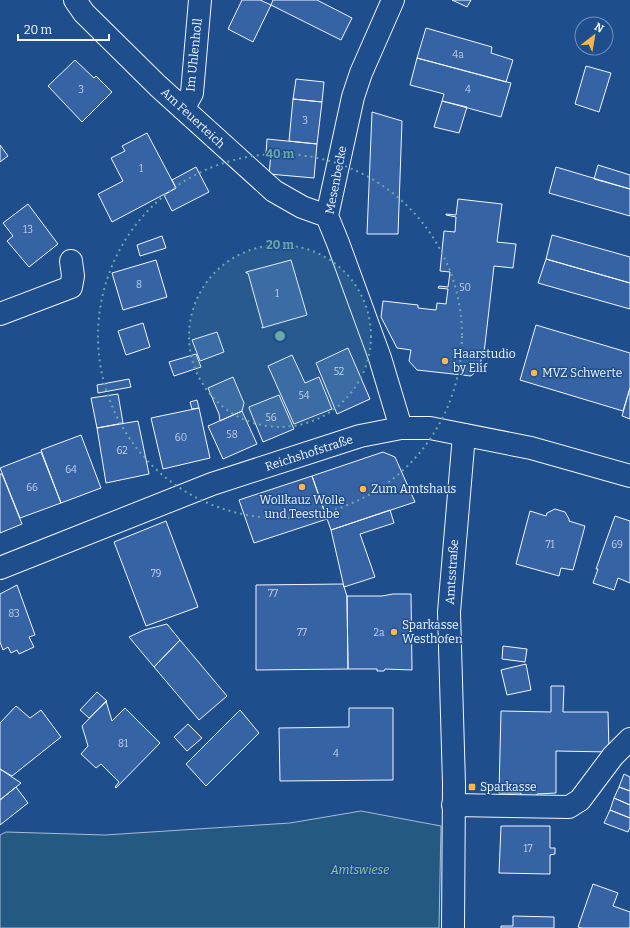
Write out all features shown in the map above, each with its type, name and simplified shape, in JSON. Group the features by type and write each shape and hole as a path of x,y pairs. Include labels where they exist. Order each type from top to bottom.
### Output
{"street":[{"name":"Am Feuerteich","path":"75,0 84,13 183,109 274,191 302,207 327,216"},
{"name":"Im Uhlenholl","path":"183,109 192,93 200,0"},
{"name":"Mesenbecke","path":"393,0 361,73 353,97 327,216 380,358 401,428"},
{"path":"4,307 71,287 73,276 71,261"},
{"name":"Reichshofstraße","path":"0,568 212,484 360,436 401,428 430,428 531,448 630,476"},
{"name":"Amtsstraße","path":"453,928 453,805 449,612 464,435"},
{"path":"453,805 569,807 580,800 614,756 630,739"}],"green space":[{"name":"Amtswiese","path":"361,811 441,826 439,928 0,928 0,835 6,832 105,835 290,823"}],"building":[{"path":"242,0 260,0 271,5 253,42 228,29"},
{"path":"273,0 317,0 352,18 341,40 271,5"},
{"path":"452,0 471,0 467,7"},
{"path":"426,28 492,47 491,53 513,60 506,82 417,58"},
{"path":"417,58 511,83 501,117 442,101 444,94 410,85"},
{"path":"75,60 94,78 96,76 112,92 82,122 48,86"},
{"path":"586,66 611,73 599,112 575,104"},
{"path":"296,79 324,82 322,102 293,99"},
{"path":"293,99 322,102 317,144 289,141"},
{"path":"442,101 467,107 459,133 434,127"},
{"path":"372,112 402,121 398,234 367,234"},
{"path":"147,133 176,188 112,222 98,194 123,181 111,158 125,151 122,146"},
{"path":"267,139 317,144 314,178 269,174 271,154 266,153"},
{"path":"0,145 8,156 0,162"},
{"path":"598,165 630,175 630,189 594,179"},
{"path":"196,167 209,192 172,211 164,195 176,188 172,180"},
{"path":"556,167 630,189 630,216 549,193"},
{"path":"458,199 502,204 497,242 516,244 513,268 494,266 484,353 482,353 480,368 471,376 417,370 409,361 411,350 397,348 381,317 383,301 418,305 418,308 436,310 437,303 446,304 448,289 438,288 439,286 448,287 450,272 440,271 444,231 455,232 456,217 446,214 456,215"},
{"path":"28,204 58,244 29,267 7,241 13,236 3,223"},
{"path":"552,235 630,257 630,283 546,259"},
{"path":"162,236 166,248 140,256 137,245"},
{"path":"546,259 630,283 630,309 538,283"},
{"path":"156,260 167,297 123,310 112,273"},
{"path":"291,260 307,315 262,328 263,327 248,273 246,272"},
{"path":"143,323 150,347 126,355 118,331"},
{"path":"536,325 630,353 630,388 623,411 520,380"},
{"path":"217,332 224,352 200,361 192,340"},
{"path":"348,348 370,399 337,414 316,363"},
{"path":"196,354 201,367 174,376 169,362"},
{"path":"292,355 305,383 319,377 332,409 294,424 268,366"},
{"path":"233,377 244,403 242,411 220,421 219,414 208,388"},
{"path":"129,379 131,387 98,393 97,385"},
{"path":"630,388 630,419 622,416"},
{"path":"118,394 123,423 97,428 91,398"},
{"path":"279,395 294,429 263,442 249,407"},
{"path":"197,400 199,408 192,409 190,402"},
{"path":"199,408 210,458 163,469 151,418"},
{"path":"242,411 257,444 223,459 208,426"},
{"path":"138,421 149,474 106,483 97,428"},
{"path":"81,435 101,488 61,503 41,450"},
{"path":"41,452 61,503 20,518 0,468"},
{"name":"Zum Amtshaus","path":"383,452 395,457 415,502 331,530 312,476"},
{"path":"0,474 2,474 22,524 0,533"},
{"path":"312,476 327,519 254,543 239,500"},
{"path":"555,509 565,512 569,521 585,526 573,570 561,568 559,576 516,564 530,511 546,516 547,513"},
{"path":"390,510 394,523 360,534 375,577 344,587 331,530"},
{"path":"615,516 630,521 630,583 618,578 614,590 593,583 598,569 596,569"},
{"path":"166,521 198,607 146,626 114,542"},
{"path":"343,584 347,596 348,669 256,670 256,585"},
{"path":"17,585 35,635 29,637 34,647 19,654 17,650 11,653 8,647 3,650 0,642 0,594"},
{"path":"393,594 411,594 412,670 385,669 384,671 377,671 377,669 348,669 347,596 382,596"},
{"path":"167,624 180,640 154,667 129,637 144,630"},
{"path":"180,640 227,696 199,720 154,667"},
{"path":"503,646 527,649 525,662 502,659"},
{"path":"526,664 531,690 507,695 501,670"},
{"path":"551,686 564,686 563,712 608,712 609,752 556,751 556,793 537,794 536,799 520,799 521,793 499,793 501,711 551,712"},
{"path":"97,692 107,701 89,718 80,710"},
{"path":"106,701 112,721 125,708 160,743 116,788 115,787 119,782 101,764 96,768 81,754 88,746 82,726"},
{"path":"16,706 30,718 41,710 61,737 12,776 0,769 0,723"},
{"path":"349,708 393,708 393,780 280,781 279,728 349,727"},
{"path":"240,710 259,733 206,786 186,764"},
{"path":"188,724 202,738 187,751 174,737"},
{"path":"0,769 21,783 0,800"},
{"path":"624,774 630,777 630,791 619,787"},
{"path":"16,787 28,803 0,825 0,800"},
{"path":"619,787 630,791 630,805 614,798"},
{"path":"614,798 630,805 630,818 610,810"},
{"path":"610,810 630,818 630,827 628,832 604,823"},
{"path":"501,826 550,826 550,848 555,848 555,854 550,855 550,874 499,873"},
{"path":"593,884 618,893 613,906 630,912 630,928 578,927"},
{"path":"513,916 554,917 554,928 501,928 501,926 513,926"}],"place":[{"name":"Haarstudio by Elif","path":"445,361"},
{"name":"MVZ Schwerte","path":"534,373"},
{"name":"Wollkauz Wolle und Teestube","path":"302,487"},
{"name":"Zum Amtshaus","path":"363,489"},
{"name":"Sparkasse Westhofen","path":"394,632"},
{"name":"Sparkasse","path":"472,787"}]}
